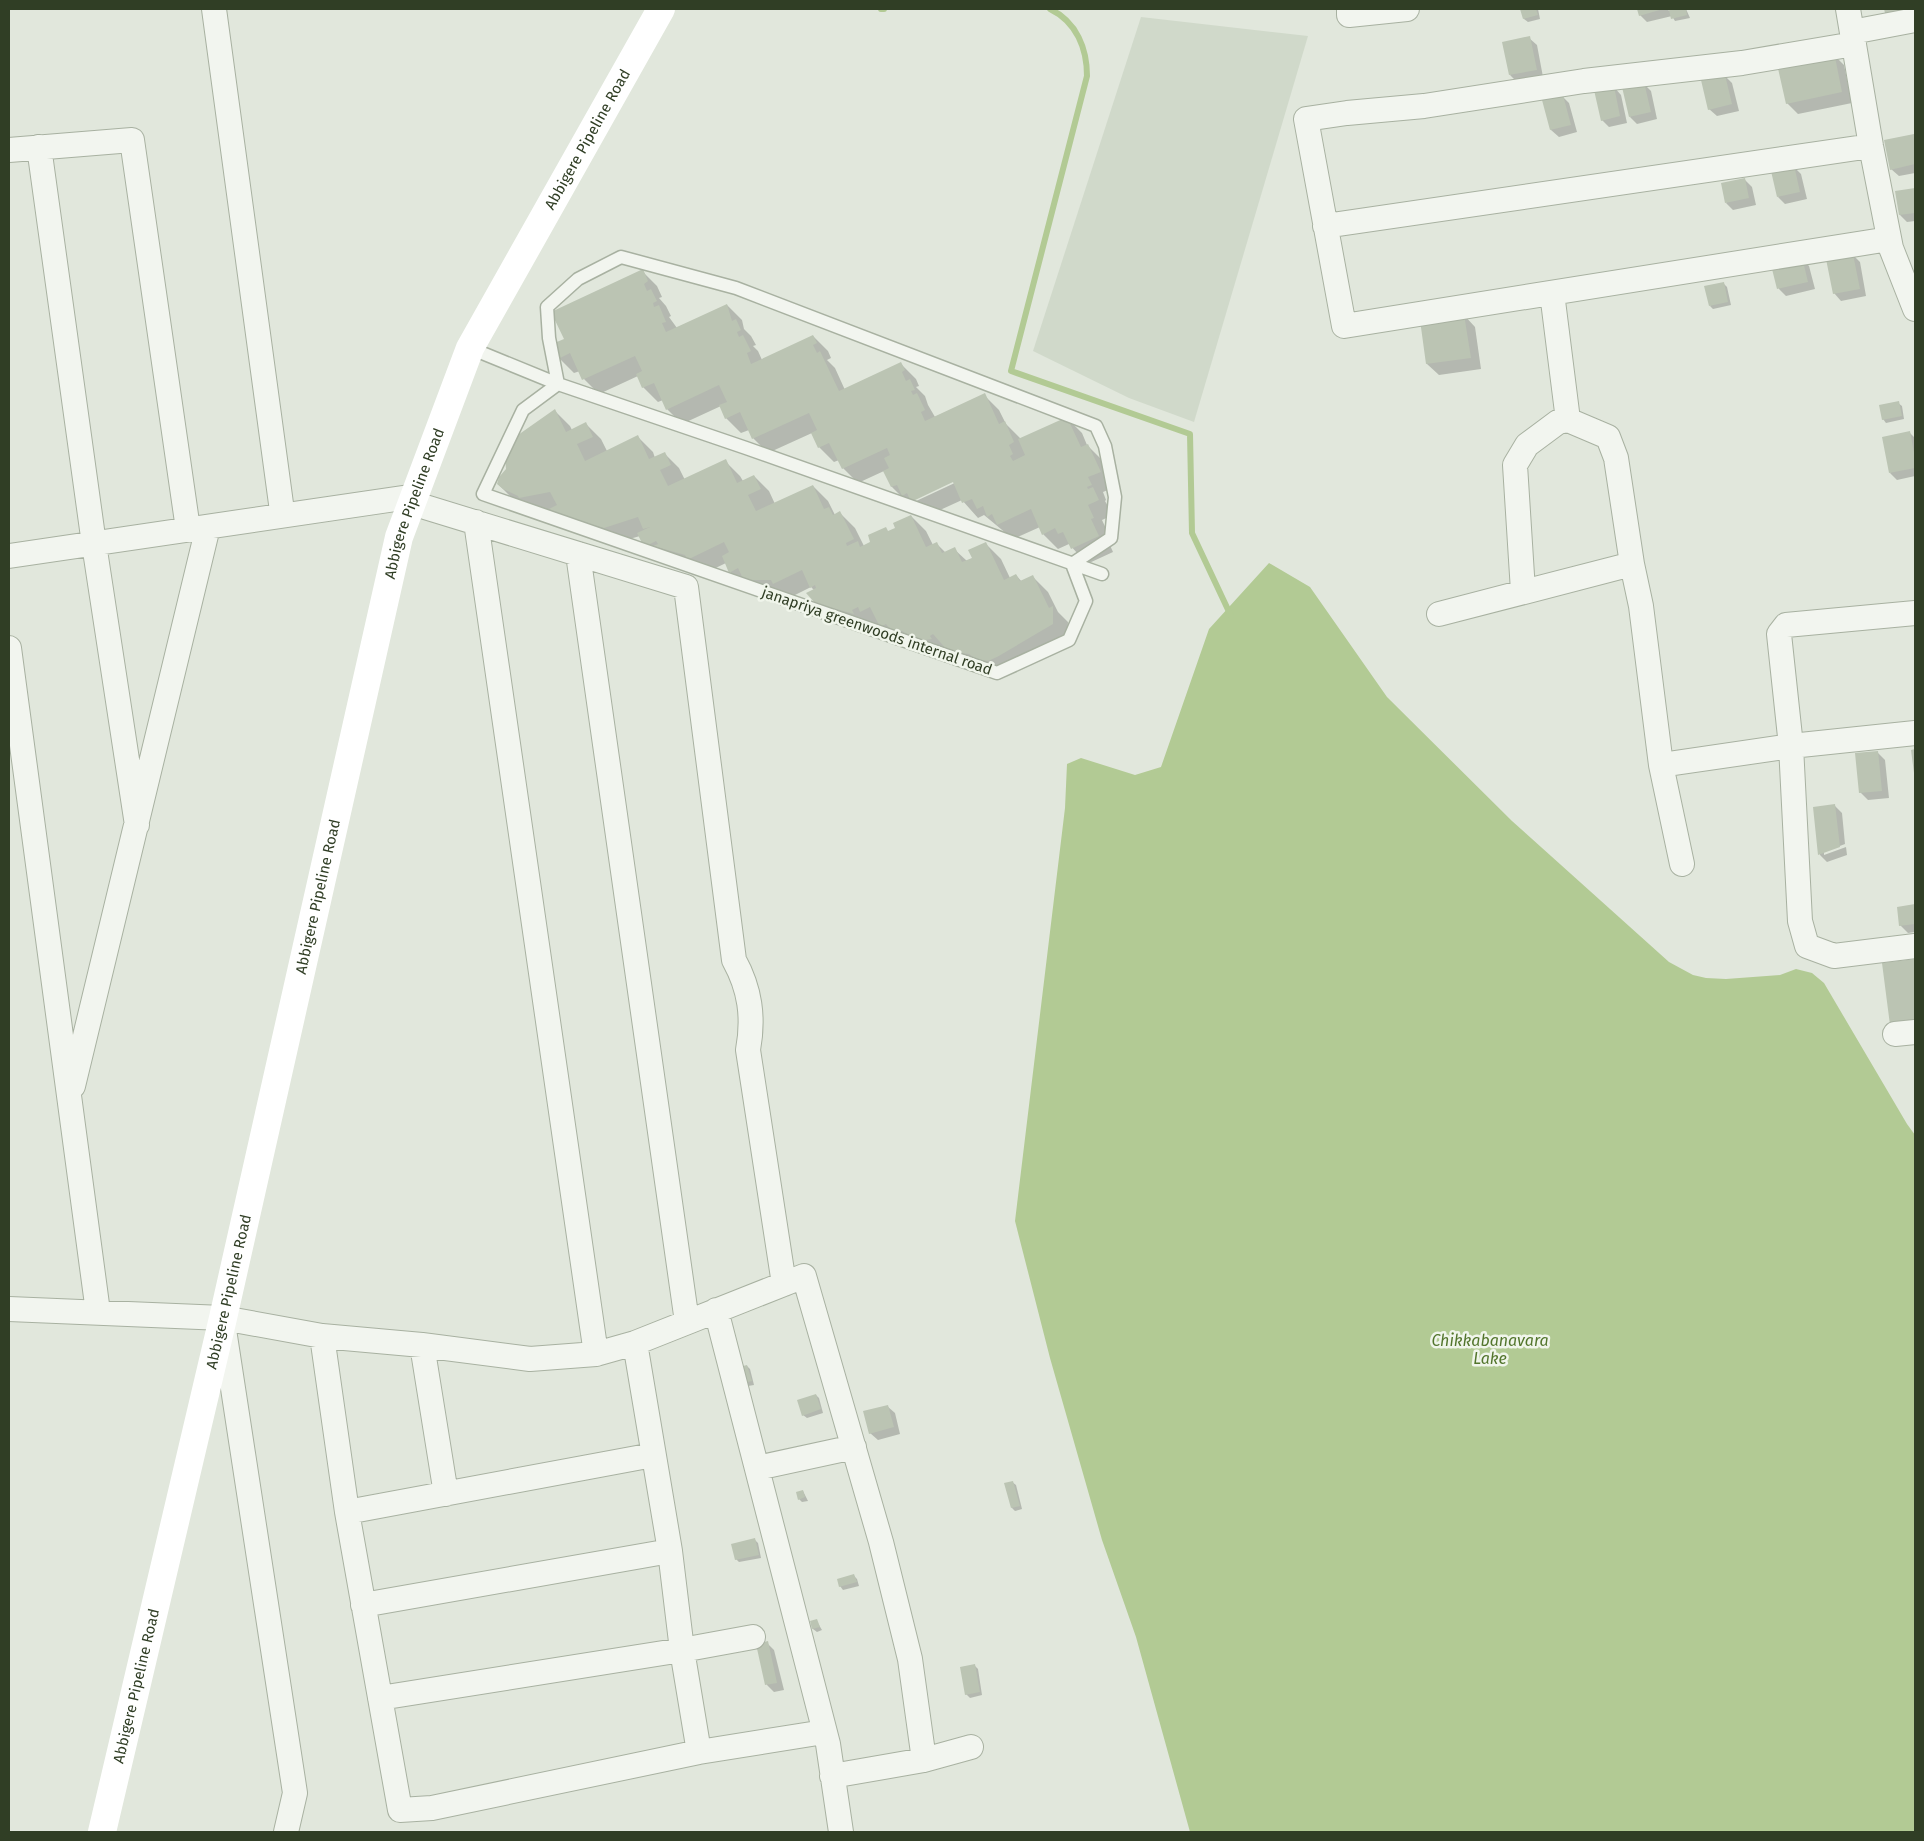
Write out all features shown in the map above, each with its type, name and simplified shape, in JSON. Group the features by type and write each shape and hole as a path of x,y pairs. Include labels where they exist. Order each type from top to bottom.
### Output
{"main road":[{"name":"Abbigere Pipeline Road","path":"102,1832 223,1318 399,537 470,348 661,9"}],"street":[{"path":"214,9 282,511"},
{"path":"1349,9 1349,15 1407,9"},
{"path":"1848,9 1889,239 1915,309"},
{"path":"1889,239 1344,326 1306,120 1347,113 1424,106 1584,81 1742,63 1853,38 1915,20"},
{"path":"9,150 132,140 198,528 137,825 70,1100"},
{"path":"1325,226 1871,146"},
{"path":"39,147 94,544 137,825"},
{"path":"1552,293 1568,420"},
{"path":"1523,591 1514,465 1527,445 1558,422 1568,420 1608,437 1616,458 1632,564 1641,606 1661,765 1682,864"},
{"path":"9,556 414,499 476,522 686,587 734,960 746,984 749,997 751,1024 748,1050 784,1284"},
{"path":"476,522 596,1354"},
{"path":"578,554 687,1322"},
{"path":"1438,614 1632,564"},
{"path":"1915,613 1786,625 1779,634 1791,746 1800,921 1807,946 1834,956 1915,946"},
{"path":"9,648 98,1312"},
{"path":"1661,765 1791,746 1915,733"},
{"path":"9,1309 223,1318 322,1336 422,1345 530,1359 596,1354 636,1343 804,1276 881,1542 910,1659 924,1760"},
{"path":"716,1310 824,1732 841,1832"},
{"path":"223,1318 295,1793 286,1832"},
{"path":"322,1336 347,1512 400,1810 432,1808 699,1752 824,1732"},
{"path":"636,1343 670,1551 682,1650 699,1752"},
{"path":"422,1345 446,1494"},
{"path":"757,1468 854,1447"},
{"path":"347,1512 653,1455"},
{"path":"363,1605 670,1551"},
{"path":"380,1698 753,1637"},
{"path":"832,1776 924,1760 971,1747"}],"lane":[{"path":"558,384 549,338 547,307 578,279 621,257 736,288 1096,426 1105,446 1115,497 1111,538 1072,564"},
{"path":"470,348 558,384 755,451 1102,574"},
{"name":"janapriya greenwoods internal road","path":"558,384 522,410 483,494 997,674 1069,640 1086,601 1072,564"}],"shaded area":[{"path":"1141,17 1308,36 1194,422 1129,398 1033,351"}],"water":[{"name":"Chikkabanavara Lake","path":"1269,563 1310,587 1387,697 1512,821 1669,962 1693,975 1706,978 1726,979 1780,975 1796,969 1812,973 1824,983 1915,1135 1915,1832 1190,1832 1136,1637 1102,1540 1050,1358 1015,1221 1065,808 1067,764 1081,758 1135,775 1161,767 1209,629"}],"building":[{"path":"1520,9 1536,9 1538,15 1523,19"},
{"path":"1637,9 1663,9 1639,16"},
{"path":"1686,9 1687,15 1671,19 1669,10"},
{"path":"1884,9 1909,9 1910,11 1886,17"},
{"path":"1530,36 1537,70 1509,75 1502,42"},
{"path":"1834,52 1842,92 1786,104 1777,64"},
{"path":"1725,75 1732,104 1708,110 1701,80"},
{"path":"1644,82 1651,112 1629,117 1622,87"},
{"path":"1614,86 1620,116 1601,121 1594,90"},
{"path":"1563,95 1571,125 1550,130 1542,100"},
{"path":"1914,134 1915,164 1890,170 1884,140"},
{"path":"1794,165 1800,192 1777,197 1771,171"},
{"path":"1745,178 1749,198 1725,203 1721,183"},
{"path":"1915,188 1915,213 1899,215 1895,191"},
{"path":"1853,254 1860,289 1833,294 1826,259"},
{"path":"1802,257 1808,282 1777,289 1771,265"},
{"path":"643,269 648,281 644,284 647,291 651,289 657,301 653,303 654,307 659,305 666,322 662,323 666,332 727,304 732,321 736,319 741,330 737,332 739,337 743,335 751,351 747,353 751,364 813,335 817,343 813,345 817,353 820,351 839,391 901,362 905,370 902,372 906,381 910,379 915,390 911,391 913,395 917,393 925,410 921,412 925,421 985,393 999,424 1005,421 1014,442 1009,445 1013,454 1010,456 1013,461 1025,455 1018,439 1067,417 1081,447 1088,444 1101,472 1088,477 1092,485 1087,487 1088,489 1093,487 1099,500 1088,505 1094,518 1091,519 1099,536 1071,549 1063,532 1058,534 1055,528 1042,535 1031,509 997,525 992,514 987,517 983,506 977,509 972,499 962,503 953,482 911,502 907,493 902,496 897,485 891,487 883,471 889,468 884,458 890,455 887,448 842,469 829,443 818,448 811,433 817,430 809,413 752,439 740,412 725,419 719,405 727,402 719,385 666,410 654,383 642,388 636,374 642,371 635,356 582,380 570,353 558,359 552,344 564,339 551,312"},
{"path":"1724,282 1728,302 1709,306 1704,286"},
{"path":"1464,314 1471,358 1426,364 1420,320"},
{"path":"1899,401 1902,416 1882,420 1879,405"},
{"path":"555,409 566,432 586,422 593,437 577,444 585,461 638,435 649,459 665,452 671,465 660,470 668,486 726,459 737,483 754,475 761,489 748,495 756,511 813,485 824,509 829,507 833,515 840,511 854,539 846,543 847,546 858,541 860,547 870,542 868,535 886,527 888,531 895,528 893,523 911,515 926,547 937,542 942,553 955,547 962,562 972,558 968,550 986,542 1004,580 1016,574 1020,581 1033,575 1049,608 1053,606 1053,624 997,657 988,661 976,659 969,654 948,651 933,634 930,636 932,639 918,641 902,631 892,631 886,624 880,627 870,607 860,612 858,607 852,610 854,614 815,603 806,593 816,588 815,585 810,588 802,570 773,584 771,580 749,580 745,583 738,568 729,573 722,556 729,552 724,542 687,560 685,555 653,546 658,544 656,541 644,547 637,533 650,527 643,529 638,517 604,528 567,518 549,509 557,505 550,492 519,498 497,484 499,477 506,469 505,456 518,435"},
{"path":"1910,431 1915,468 1889,473 1882,437"},
{"path":"1915,749 1915,773 1914,773 1911,750"},
{"path":"1878,751 1882,791 1859,793 1855,753"},
{"path":"1835,804 1840,847 1818,855 1813,807"},
{"path":"1915,904 1915,924 1899,926 1897,907"},
{"path":"1915,959 1915,1022 1890,1025 1882,963"},
{"path":"747,1365 752,1381 744,1383 739,1367"},
{"path":"816,1394 821,1409 802,1416 797,1400"},
{"path":"888,1405 894,1427 869,1434 863,1411"},
{"path":"1013,1481 1020,1506 1011,1508 1004,1483"},
{"path":"803,1490 805,1497 798,1500 796,1492"},
{"path":"755,1538 759,1555 735,1560 731,1544"},
{"path":"854,1574 857,1582 839,1587 837,1579"},
{"path":"817,1619 820,1627 812,1629 810,1621"},
{"path":"768,1641 777,1683 765,1685 756,1644"},
{"path":"975,1664 980,1692 965,1695 960,1667"}],"waterway":[{"path":"1050,9 1067,21 1079,37 1085,56 1087,76 1011,371 1190,434 1192,533 1231,616"}]}
